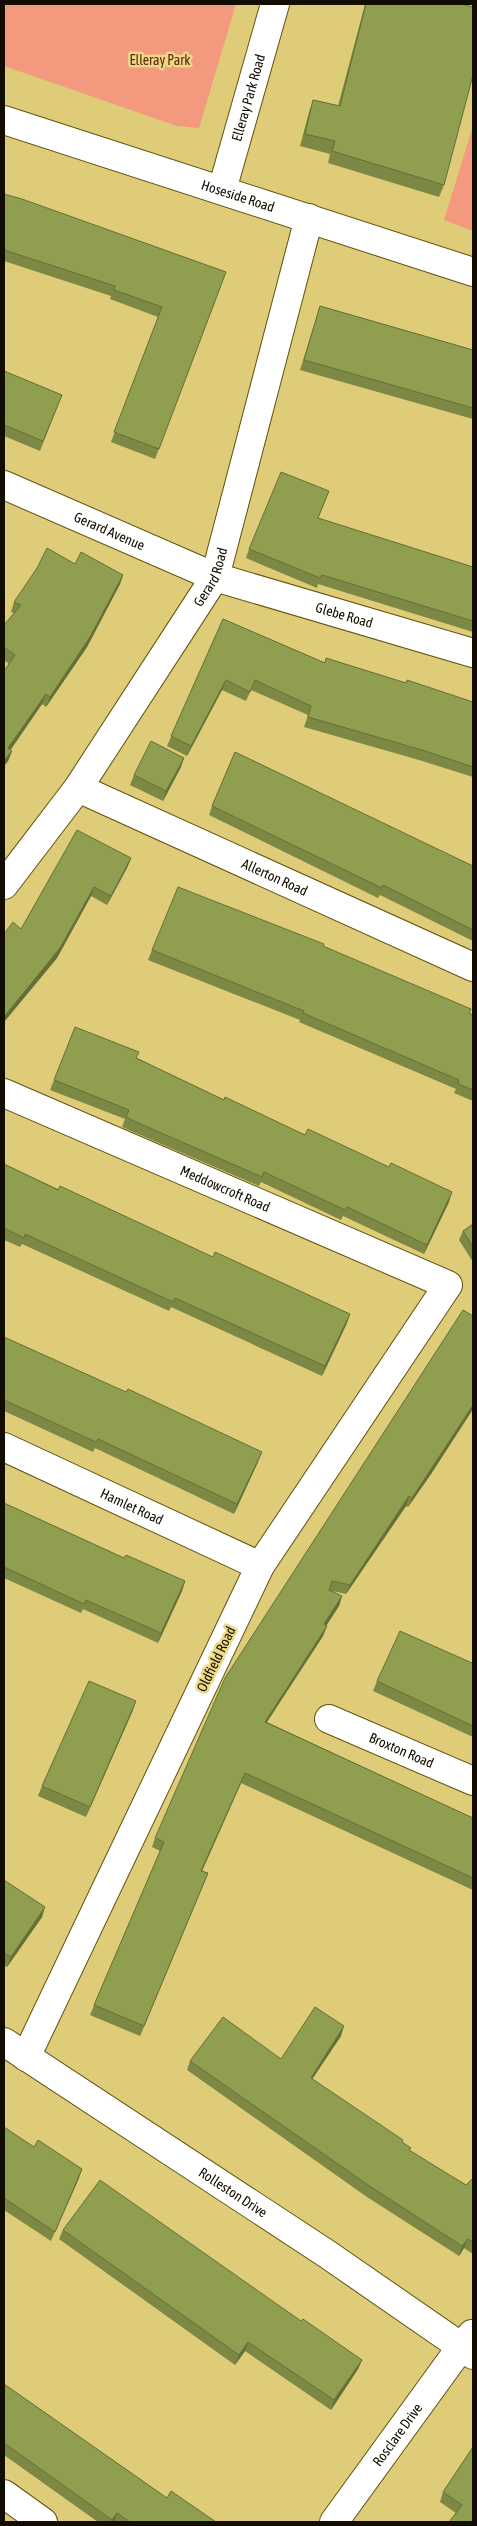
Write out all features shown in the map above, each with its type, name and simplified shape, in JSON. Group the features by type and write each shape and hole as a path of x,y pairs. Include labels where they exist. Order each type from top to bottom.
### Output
{"street":[{"name":"Elleray Park Road","path":"222,190 275,4"},
{"name":"Hoseside Road","path":"4,120 473,272"},
{"name":"Gerard Road","path":"4,884 78,788 215,577 309,218"},
{"name":"Gerard Avenue","path":"4,485 215,577"},
{"name":"Glebe Road","path":"215,577 473,653"},
{"name":"Allerton Road","path":"78,788 473,967"},
{"name":"Meddowcroft Road","path":"4,1093 448,1285"},
{"name":"Oldfield Road","path":"26,2056 260,1566 448,1285"},
{"name":"Hamlet Road","path":"4,1448 260,1566"},
{"name":"Broxton Road","path":"329,1719 473,1781"},
{"name":"Rolleston Drive","path":"4,2042 469,2345"},
{"name":"Rosclare Drive","path":"334,2522 469,2345"},
{"path":"4,2494 43,2522"}],"green space":[{"name":"Elleray Park","path":"4,4 236,4 199,128 177,126 4,66"},
{"path":"473,126 473,231 444,220"}],"building":[{"path":"366,4 461,4 473,7 473,75 444,185 332,151 335,141 305,134 313,100 340,106"},
{"path":"4,194 226,272 159,449 114,432 162,307 114,290 115,286 4,250"},
{"path":"320,306 473,350 473,408 304,360"},
{"path":"4,371 62,395 43,441 4,425"},
{"path":"281,472 329,491 318,518 473,567 473,621 322,575 320,578 249,549"},
{"path":"47,548 75,564 81,552 123,575 90,637 50,697 46,694 8,748 12,751 4,761 4,671 15,655 4,647 4,625 21,605 14,602 37,568"},
{"path":"223,619 325,663 326,658 406,683 407,680 473,702 473,767 308,717 311,706 255,680 250,692 226,680 191,746 171,736"},
{"path":"151,741 184,758 166,791 134,775"},
{"path":"235,752 473,866 473,930 383,885 382,888 212,806"},
{"path":"77,830 131,858 111,896 94,887 60,948 4,1017 4,934 13,922 21,929"},
{"path":"178,887 324,944 323,946 471,1009 469,1013 473,1015 473,1090 458,1084 459,1080 303,1013 304,1011 152,950"},
{"path":"75,1027 139,1052 136,1058 224,1100 225,1097 305,1135 308,1129 389,1167 391,1163 452,1192 427,1245 347,1207 345,1210 264,1172 262,1177 134,1121 126,1117 129,1110 54,1080"},
{"path":"4,1164 58,1190 60,1186 213,1257 215,1252 350,1314 325,1366 175,1298 173,1302 25,1234 24,1238 4,1228"},
{"path":"473,1224 473,1247 463,1231"},
{"path":"463,1310 473,1316 473,1405 412,1498 409,1496 350,1585 332,1581 329,1590 342,1596 324,1624 327,1626 265,1722 473,1818 473,1878 245,1773 201,1871 208,1873 144,2026 94,2005 164,1842 155,1838 225,1678"},
{"path":"4,1337 126,1392 128,1389 262,1452 237,1504 98,1439 96,1442 4,1400"},
{"path":"4,1503 124,1558 126,1555 185,1581 161,1633 86,1600 84,1604 4,1567"},
{"path":"400,1631 472,1663 473,1660 473,1726 377,1681"},
{"path":"89,1681 136,1701 90,1807 42,1786"},
{"path":"4,1880 45,1907 11,1957 4,1953"},
{"path":"315,2007 344,2026 311,2078 403,2140 402,2142 411,2148 409,2150 466,2185 473,2178 473,2242 468,2239 462,2246 371,2187 190,2061 223,2017 281,2059"},
{"path":"4,2127 34,2147 38,2140 82,2169 55,2232 4,2198"},
{"path":"100,2180 301,2321 303,2319 362,2360 334,2400 248,2342 239,2355 63,2230"},
{"path":"4,2384 167,2498 171,2491 216,2522 130,2522 117,2513 112,2520 4,2443"},
{"path":"473,2447 473,2522 449,2522 462,2505 443,2492"}]}
